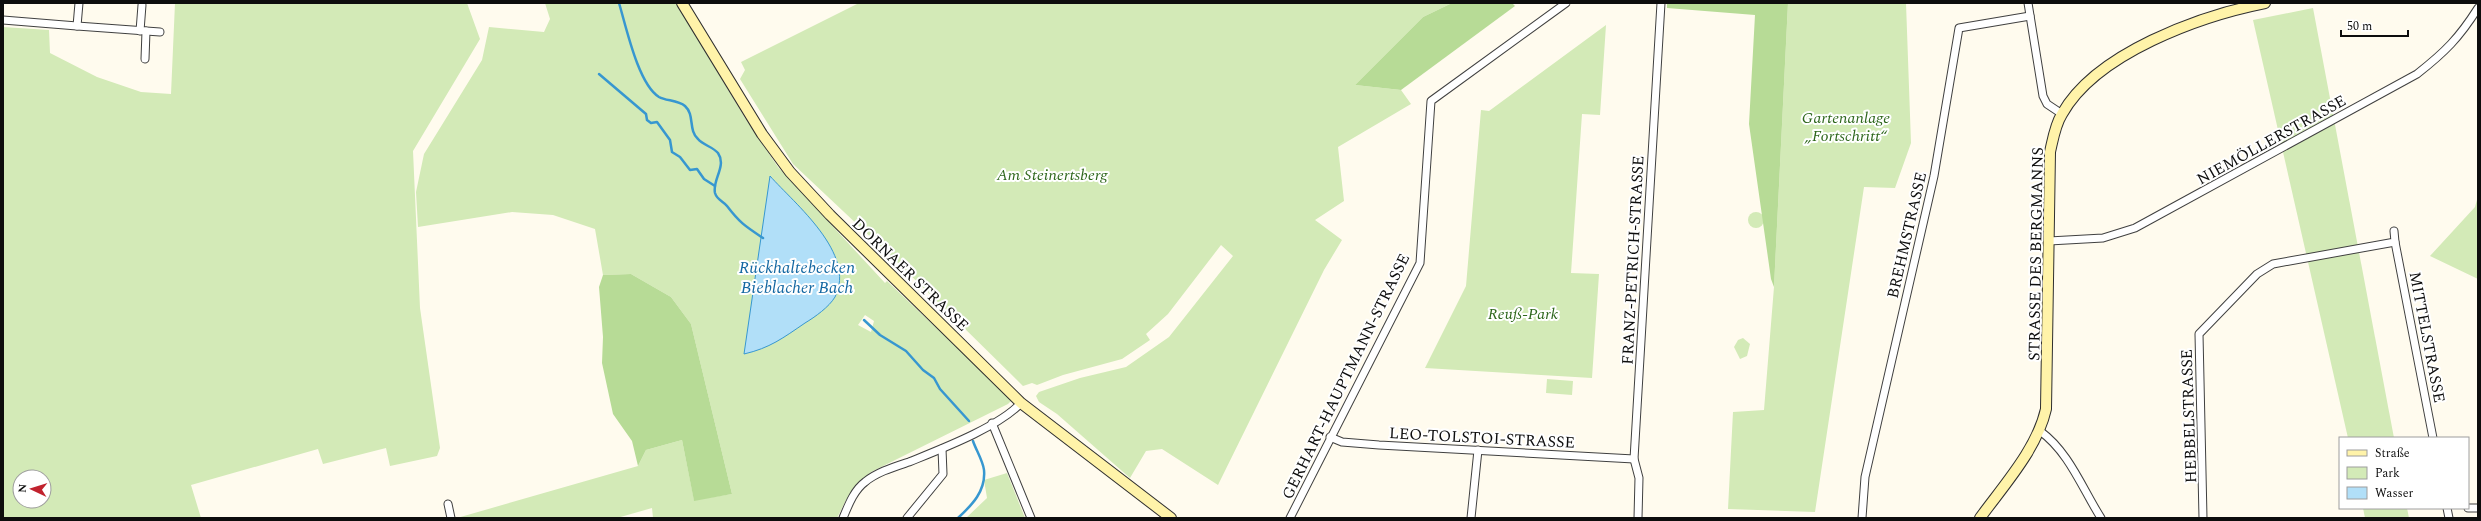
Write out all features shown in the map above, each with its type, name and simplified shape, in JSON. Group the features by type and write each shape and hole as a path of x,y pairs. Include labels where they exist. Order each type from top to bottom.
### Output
{"main road":[{"name":"DORNAER STRASSE","path":"682,3 762,134 790,172 830,215 1022,403 1171,518"},
{"name":"STRASSE DES BERGMANNS","path":"1980,518 2040,431 2047,395 2050,152 2062,114 2077,92 2106,68 2160,36 2205,19 2265,3"}],"street":[{"path":"77,26 79,3"},
{"name":"GERHART-HAUPTMANN-STRASSE","path":"1290,518 1330,436 1420,263 1431,101 1566,3"},
{"name":"FRANZ-PETRICH-STRASSE","path":"1638,518 1639,478 1634,459 1661,3"},
{"path":"2028,3 2043,96 2047,104 2062,114"},
{"path":"142,5 145,60"},
{"name":"NIEMÖLLERSTRASSE","path":"2049,241 2103,238 2135,228 2187,201 2417,74 2440,56 2459,37 2478,8"},
{"name":"BREHMSTRASSE","path":"1862,518 1865,477 1934,176 1960,28 2030,16"},
{"path":"3,20 160,32"},
{"path":"2394,231 2396,242"},
{"name":"MITTELSTRASSE","path":"2396,242 2433,437"},
{"name":"HEBBELSTRASSE","path":"2203,518 2199,334 2257,274 2273,264 2396,242"},
{"path":"843,518 853,496 864,482 882,472 942,449 1009,414 1022,403"},
{"path":"992,423 1031,518"},
{"path":"2040,431 2053,440 2062,451 2101,518"},
{"name":"LEO-TOLSTOI-STRASSE","path":"1330,436 1342,442 1634,459"},
{"path":"907,518 943,474 942,449"},
{"path":"1471,518 1478,450"},
{"path":"448,504 451,518"}],"green space":[{"path":"175,3 467,3 480,39 413,151 420,308 440,448 437,456 390,466 386,448 323,464 318,449 191,485 201,518 3,518 3,27 49,30 50,53 97,77 141,92 171,94"},
{"path":"545,3 676,3 745,118 778,167 885,283 887,281 1012,400 1008,404 871,472 846,500 837,518 653,518 652,508 617,518 457,518 638,466 646,450 682,440 694,500 732,494 691,324 671,297 631,274 603,275 595,229 553,215 512,212 418,227 416,192 424,154 482,60 489,27 544,32 550,19","holes":["865,315 874,321 871,332 858,325"]},
{"name":"Am Steinertsberg","path":"859,3 1452,3 1423,17 1355,85 1401,90 1411,104 1338,147 1344,201 1315,220 1342,240 1324,270 1218,485 1162,449 1146,451 1130,478 1057,414 1039,402 1036,396 1039,392 1080,378 1126,367 1169,337 1233,256 1221,245 1168,314 1146,334 1150,340 1122,359 1063,375 1037,385 1032,383 1023,386 894,259 793,164 740,79 745,70 741,62"},
{"path":"1452,3 1512,3 1515,6 1401,90 1355,85 1423,17"},
{"path":"1667,3 1788,3 1774,287 1771,279 1749,124 1755,15 1667,8"},
{"name":"Gartenanlage „Fortschritt“","path":"1788,3 1906,3 1911,143 1895,188 1864,187 1815,512 1728,509 1733,412 1764,410 1774,287"},
{"path":"2313,8 2394,437 2348,437 2253,20"},
{"name":"Reuß-Park","path":"1606,25 1600,115 1582,114 1571,273 1599,274 1592,378 1425,368 1466,286 1481,110 1489,111"},
{"path":"2478,196 2478,279 2430,256 2475,207"},
{"path":"1753,212 1759,212 1764,217 1762,226 1759,228 1753,228 1748,223 1748,217"},
{"path":"631,274 671,297 691,324 732,494 694,501 682,440 646,450 638,466 632,441 613,414 602,363 603,337 599,287 603,275"},
{"path":"1743,338 1750,344 1747,356 1740,359 1734,347 1738,340"},
{"path":"1547,379 1573,381 1572,395 1546,393"},
{"path":"1007,473 1025,518 966,518 987,498 984,480"},
{"path":"2363,509 2407,509 2409,518 2365,518"}],"water":[{"name":"Rückhaltebecken Bieblacher Bach","path":"770,176 807,215 831,247 838,264 840,281 835,297 826,308 817,315 776,342 753,352 744,354"}],"waterway":[{"path":"619,3 634,54 645,80 659,97 682,104 688,110 695,135 700,141 716,151 720,158 721,163 715,183 716,195 743,224 763,238"},
{"path":"599,74 646,114 647,120 651,123 657,122 670,140 672,152 680,157 690,170 697,169 704,179 715,186"},
{"path":"864,320 880,335 906,351 923,370 934,378 940,389 969,421"},
{"path":"958,518 973,503 983,485 984,470 973,441"}]}
